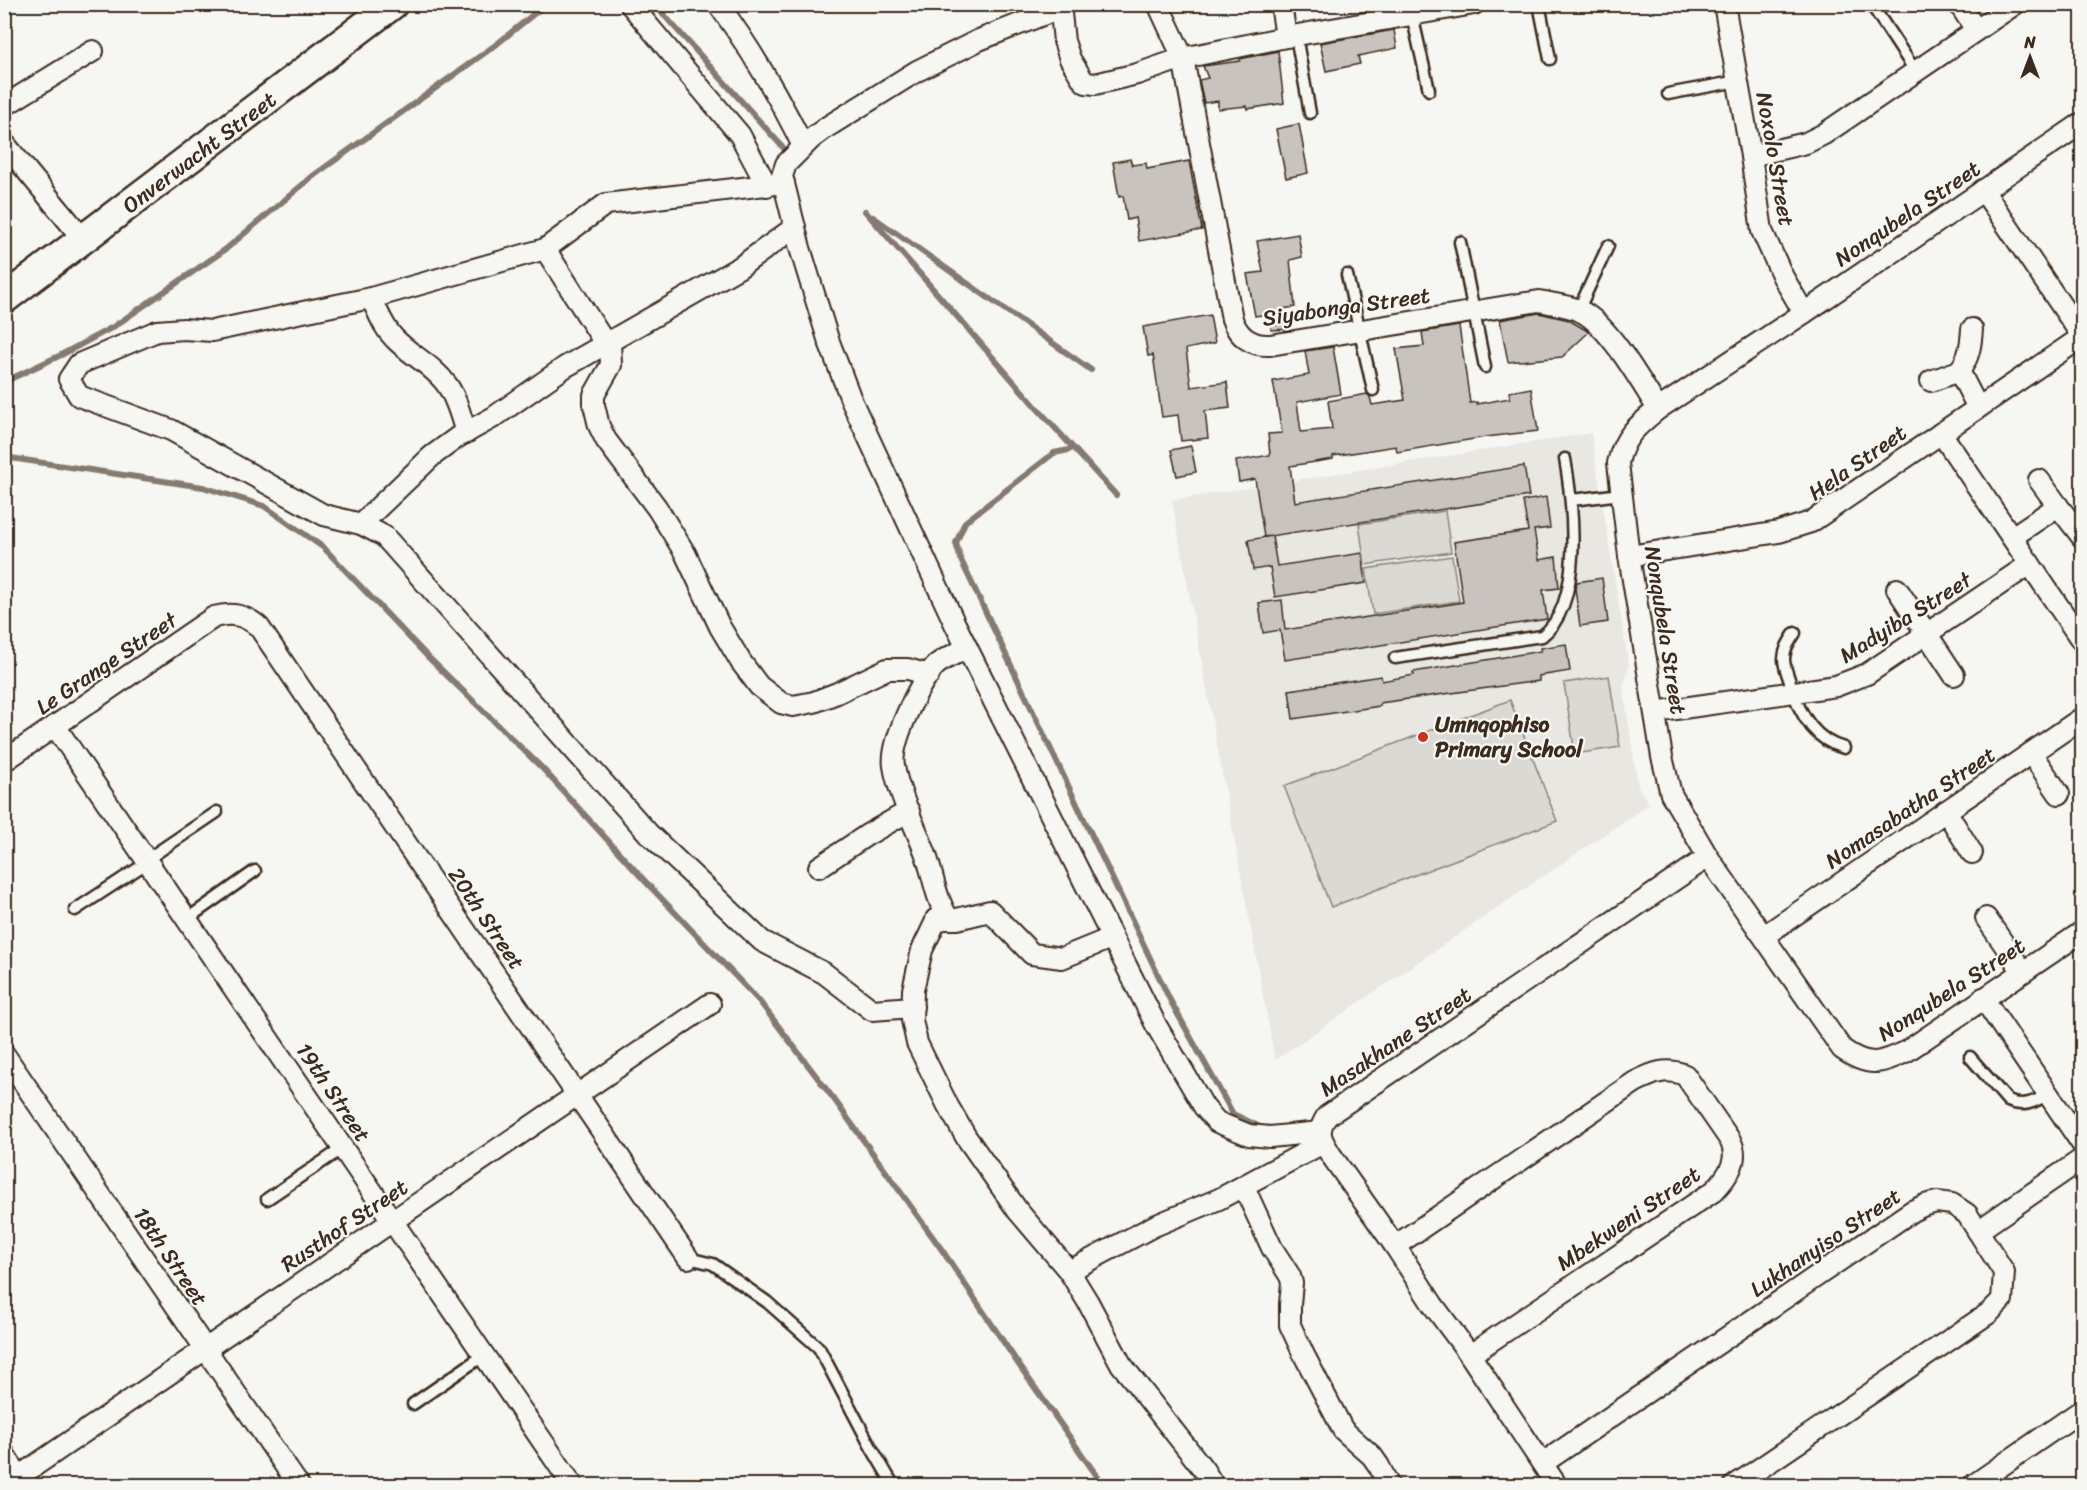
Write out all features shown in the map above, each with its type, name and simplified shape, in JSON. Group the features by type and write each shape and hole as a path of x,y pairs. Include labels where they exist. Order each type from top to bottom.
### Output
{"street":[{"name":"Onverwacht Street","path":"4,299 393,4"},
{"path":"630,4 740,135 775,184 795,227 828,339 852,402 967,648 1064,838 1111,938 1156,1025 1204,1107 1217,1122 1249,1135 1322,1137"},
{"path":"717,4 750,51 783,106 803,146"},
{"name":"Siyabonga Street","path":"1158,4 1183,58 1230,307 1236,329 1247,340 1263,346 1539,301 1578,310 1604,330 1658,409"},
{"path":"1281,4 1291,37"},
{"path":"775,184 783,168 803,146 827,127 917,71 979,40 1060,6 1064,41 1070,59 1086,83 1104,83 1183,58 1474,4"},
{"name":"Noxolo Street","path":"1724,4 1762,231 1783,277 1804,313"},
{"path":"1959,4 1976,30"},
{"path":"1751,156 1806,143 1824,134 2015,4"},
{"path":"4,106 93,51"},
{"name":"Nonqubela Street","path":"2082,123 1804,313 1658,409 1638,424 1626,439 1618,463 1629,556 1667,783 1671,794 1708,858 1764,936 1833,1040 1842,1049 1864,1061 1878,1063 1890,1060 2082,932"},
{"path":"4,143 83,239"},
{"path":"775,184 606,204 545,249 371,298 212,331 184,329 157,331 79,364 69,379 79,396 171,430 324,515 361,524 384,536 648,833 762,941 824,973 872,1010 913,1007"},
{"path":"1983,190 2082,336"},
{"path":"361,524 432,456 494,417 565,367 740,267 795,227"},
{"path":"545,249 608,342 611,364 594,395 599,426 606,440 657,508 685,552 720,627 759,686 781,703 793,706 814,702 837,693 887,669 908,669 929,675"},
{"path":"371,298 385,326 395,339 429,366 448,386 454,396 466,433"},
{"path":"1931,381 1959,371 1965,364 1972,329"},
{"name":"Hela Street","path":"1629,556 1779,532 1811,522 2082,336"},
{"path":"1959,371 1978,408"},
{"path":"1941,433 2082,641"},
{"path":"2039,480 2082,537"},
{"path":"2012,537 2058,506"},
{"name":"Madyiba Street","path":"1655,712 1836,686 1856,680 2030,564"},
{"path":"1897,589 1954,675"},
{"name":"Le Grange Street","path":"4,761 214,618 222,615 237,615"},
{"name":"20th Street","path":"237,615 259,627 688,1258"},
{"path":"967,648 936,666 929,675 908,713 893,757 896,775 932,871 939,903 947,916 935,923 922,950 913,990 912,1020 917,1043 966,1137 1018,1211 1069,1271 1120,1364 1214,1485"},
{"name":"Nomasabatha Street","path":"1764,936 2082,718"},
{"name":"19th Street","path":"55,726 573,1485"},
{"path":"2031,753 2059,794"},
{"path":"819,867 867,835 909,811"},
{"path":"1946,811 1972,852"},
{"name":"Masakhane Street","path":"1322,1137 1321,1124 1327,1116 1708,858"},
{"path":"939,919 957,920 990,911 1032,954 1062,958 1111,938"},
{"path":"1986,918 2024,972"},
{"path":"1983,998 2082,1144"},
{"name":"Rusthof Street","path":"16,1482 710,1004"},
{"name":"18th Street","path":"4,1054 299,1485"},
{"name":"Mbekweni Street","path":"1395,1246 1635,1082 1652,1073 1675,1070 1685,1075 1724,1131 1734,1147 1732,1168 1714,1191 1470,1355"},
{"path":"1069,1271 1154,1226 1244,1187 1322,1137"},
{"path":"1322,1137 1433,1305 1470,1355 1557,1485"},
{"path":"1978,1231 2082,1159"},
{"path":"1244,1187 1272,1248 1290,1276 1292,1283 1290,1324 1304,1355 1343,1430 1372,1456 1389,1485"},
{"name":"Lukhanyiso Street","path":"1543,1463 1911,1211 1925,1204 1937,1202 1952,1204 1967,1214 2004,1272 2002,1300 1989,1313 1734,1485"},
{"path":"1972,1485 2082,1410"},
{"path":"4,1454 16,1482"}],"lane":[{"path":"1539,4 1550,59"},
{"path":"1871,4 1916,72"},
{"path":"1412,15 1428,90"},
{"path":"1291,37 1310,113"},
{"path":"1668,94 1738,81"},
{"path":"1461,242 1485,367"},
{"path":"1578,310 1608,246"},
{"path":"1347,275 1372,390"},
{"path":"1395,658 1542,636 1549,630 1561,610 1569,582 1572,558 1572,500 1565,459"},
{"path":"1572,500 1621,494"},
{"path":"1795,633 1785,652 1784,661 1793,692 1806,720 1816,733 1835,746 1844,748"},
{"path":"75,910 217,812"},
{"path":"186,919 255,871"},
{"path":"1970,1057 2008,1101 2017,1105 2032,1103 2048,1094"},
{"path":"267,1199 343,1148"},
{"path":"688,1258 713,1264 767,1302 819,1348 871,1447 894,1485"},
{"path":"413,1404 484,1355"}],"shaded area":[{"name":"Umnqophiso Primary School","path":"1591,433 1629,667 1623,687 1638,786 1649,804 1275,1060 1172,500"},
{"path":"1445,511 1451,552 1365,565 1359,524"},
{"path":"1452,556 1459,601 1373,614 1366,569"},
{"path":"1609,676 1620,747 1575,754 1564,683"},
{"path":"1510,700 1557,821 1331,907 1284,786"}],"building":[{"path":"1394,30 1397,48 1358,56 1360,64 1326,71 1320,43"},
{"path":"1278,51 1284,103 1247,109 1247,106 1218,109 1218,101 1204,103 1199,80 1208,78 1203,66 1240,61 1240,59"},
{"path":"1299,124 1308,173 1286,178 1276,129"},
{"path":"1130,159 1132,165 1146,163 1147,169 1189,161 1202,230 1139,241 1135,218 1127,220 1123,196 1119,197 1113,162"},
{"path":"1298,234 1302,257 1290,260 1295,307 1282,309 1290,329 1271,330 1270,314 1255,316 1247,274 1263,272 1257,241"},
{"path":"1539,313 1569,320 1589,332 1562,357 1508,362 1500,320"},
{"path":"1210,315 1215,343 1186,349 1191,387 1227,382 1230,408 1205,411 1208,438 1181,441 1178,415 1162,417 1153,355 1148,356 1143,327"},
{"path":"1459,326 1470,403 1477,402 1477,404 1510,398 1509,392 1531,388 1538,431 1397,452 1396,446 1333,456 1333,459 1290,466 1295,502 1524,466 1529,496 1264,537 1255,479 1239,482 1236,461 1270,455 1268,434 1282,433 1273,381 1309,375 1305,351 1333,347 1341,394 1297,402 1301,432 1332,429 1328,401 1367,394 1372,405 1405,400 1396,349 1424,346 1422,332"},
{"path":"1191,446 1196,472 1177,476 1171,450"},
{"path":"1546,497 1550,528 1534,530 1539,560 1556,557 1559,588 1543,590 1547,619 1285,660 1280,630 1263,633 1259,603 1282,600 1285,630 1463,602 1454,542 1528,531 1523,501"},
{"path":"1272,536 1277,566 1362,553 1366,583 1275,597 1270,567 1253,570 1248,540"},
{"path":"1602,578 1608,622 1580,626 1575,588 1577,582"},
{"path":"1566,644 1570,671 1539,676 1539,681 1380,703 1380,706 1293,719 1289,690 1381,676 1382,681 1414,675 1413,672 1541,651 1540,648"}],"waterway":[{"path":"4,382 113,327 226,249 313,176 497,44 546,4"},
{"path":"654,4 789,154"},
{"path":"865,211 1116,495"},
{"path":"873,217 1091,370"},
{"path":"1072,447 1069,450 1054,453 965,522 956,543 960,558 1170,1000 1233,1114 1260,1127"},
{"path":"4,457 203,487 264,506 324,548 427,656 542,768 760,1002 836,1102 942,1250 1104,1486"}],"place":[{"name":"Umnqophiso Primary School","path":"1423,737"}]}
